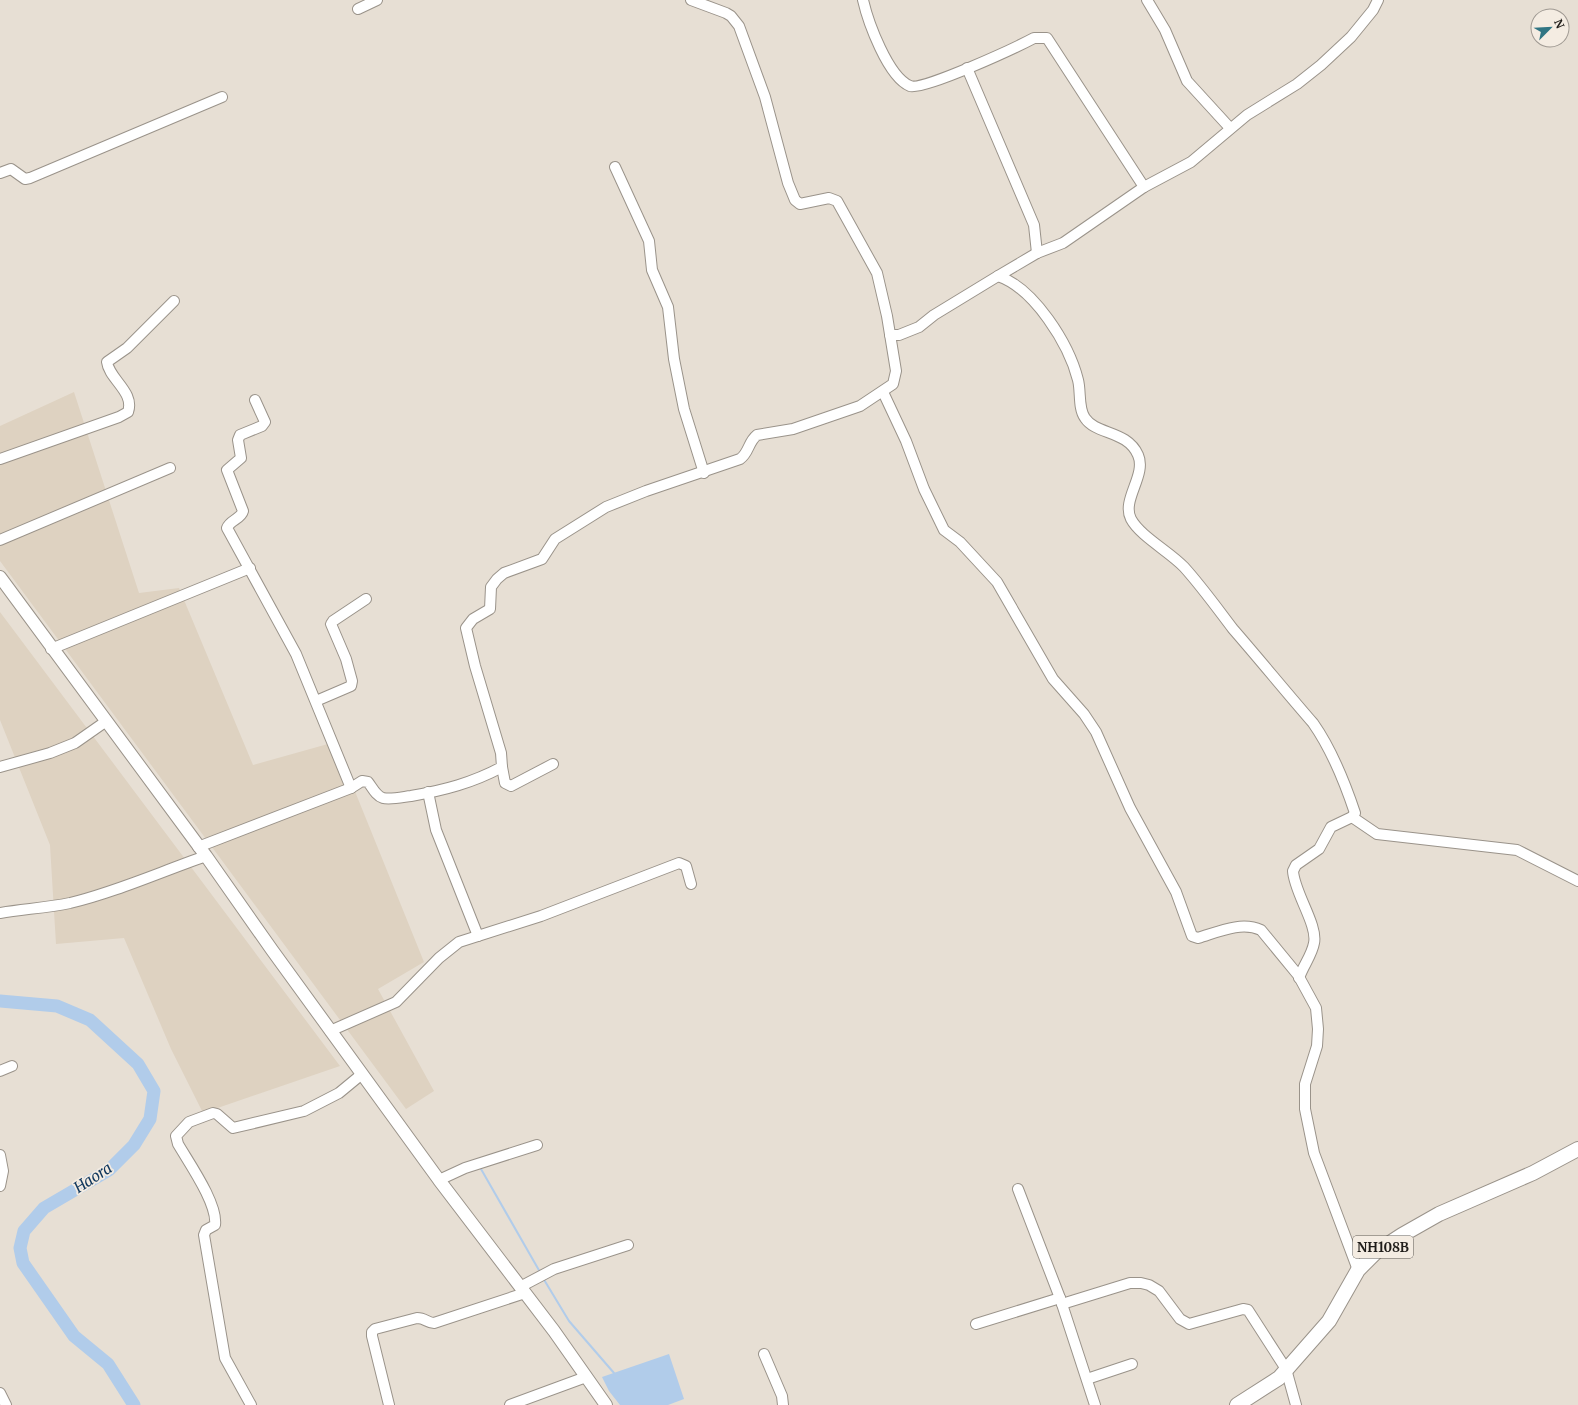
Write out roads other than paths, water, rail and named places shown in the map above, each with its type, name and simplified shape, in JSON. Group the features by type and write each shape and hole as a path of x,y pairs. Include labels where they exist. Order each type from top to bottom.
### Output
{"highway":[{"name":"NH108B","path":"1237,1405 1268,1386 1286,1370 1328,1321 1358,1270 1387,1244 1420,1224 1461,1204 1534,1173 1578,1150"}],"main road":[{"path":"0,577 105,722 202,852 439,1180 523,1290 606,1405"}],"street":[{"path":"358,9 377,0"},
{"path":"552,764 511,786 505,783 501,753 475,666 466,628 473,619 490,609 493,582 504,574 542,559 555,540 606,507 646,491 704,473 743,458 757,435 793,429 860,406 893,384 896,371 883,295 877,273 840,203 829,198 800,204 795,200 788,183 765,97 739,26 731,16 726,13 692,0"},
{"path":"863,0 879,45 894,72 903,82 912,87 920,87 1034,38 1047,38 1144,187"},
{"path":"1147,0 1165,30 1187,81 1230,128"},
{"path":"890,335 899,335 919,327 934,315 1037,253 1063,243 1144,187 1191,162 1247,115 1297,84 1321,65 1351,37 1373,10 1378,0"},
{"path":"967,68 1034,225 1037,253"},
{"path":"0,174 11,169 25,178 30,178 222,97"},
{"path":"615,167 649,241 653,274 668,308 674,359 684,409 704,473"},
{"path":"998,276 1008,279 1023,291 1039,306 1053,326 1073,365 1078,380 1082,413 1085,419 1092,425 1123,439 1132,446 1139,455 1140,468 1128,509 1131,518 1137,526 1183,566 1313,723 1324,741 1356,814 1335,824 1329,830 1319,849 1296,865 1292,871 1298,892 1314,933 1314,943 1300,978"},
{"path":"0,459 119,417 128,412 129,407 126,396 107,362 127,348 174,301"},
{"path":"883,392 944,530 960,542 997,582 1053,679 1087,719 1096,732 1130,808 1176,892 1192,936 1198,938 1242,926 1255,927 1261,930 1300,978 1316,1008 1318,1029 1317,1046 1305,1084 1305,1109 1314,1153 1358,1270"},
{"path":"255,400 264,424 240,435 238,440 241,458 227,470 243,511 241,515 229,524 227,528 296,654 351,788"},
{"path":"0,540 170,468"},
{"path":"52,648 250,568"},
{"path":"316,701 351,686 352,681 348,671 346,659 331,624 333,620 366,599"},
{"path":"0,767 50,753 75,743 105,722"},
{"path":"0,913 39,909 71,902 116,889 351,788 358,783 368,782 377,794 383,798 401,797 457,786 481,778 502,766"},
{"path":"428,792 436,830 478,936"},
{"path":"1352,817 1377,834 1517,850 1578,881"},
{"path":"330,1030 396,1002 439,958 459,942 541,916 678,863 686,866 691,884"},
{"path":"0,1071 12,1066"},
{"path":"251,1405 225,1358 204,1235 204,1232 214,1225 212,1206 204,1187 178,1144 176,1136 189,1122 213,1113 217,1114 233,1128 304,1111 339,1093 362,1074"},
{"path":"439,1180 466,1168 537,1146"},
{"path":"0,1155 3,1171 0,1186"},
{"path":"1018,1189 1061,1301 1095,1405"},
{"path":"389,1405 372,1336 372,1332 375,1329 417,1318 424,1318 431,1323 434,1323 523,1290 554,1270 628,1245"},
{"path":"976,1324 1130,1283 1149,1285 1159,1291 1180,1319 1189,1324 1243,1309 1248,1310 1286,1370 1296,1405"},
{"path":"764,1354 784,1401 783,1405"},
{"path":"1087,1379 1132,1364"},
{"path":"510,1405 586,1377"},
{"path":"0,1393 6,1405"}],"water":[{"path":"669,1354 684,1399 668,1405 620,1405 609,1391 602,1377"}],"waterway":[{"name":"Haora","path":"0,1001 57,1006 90,1020 138,1064 154,1091 150,1119 134,1145 109,1170 44,1208 24,1231 20,1248 23,1263 74,1336 108,1364 134,1405"},
{"path":"481,1169 540,1272"},
{"path":"543,1278 569,1321 614,1373"}]}
